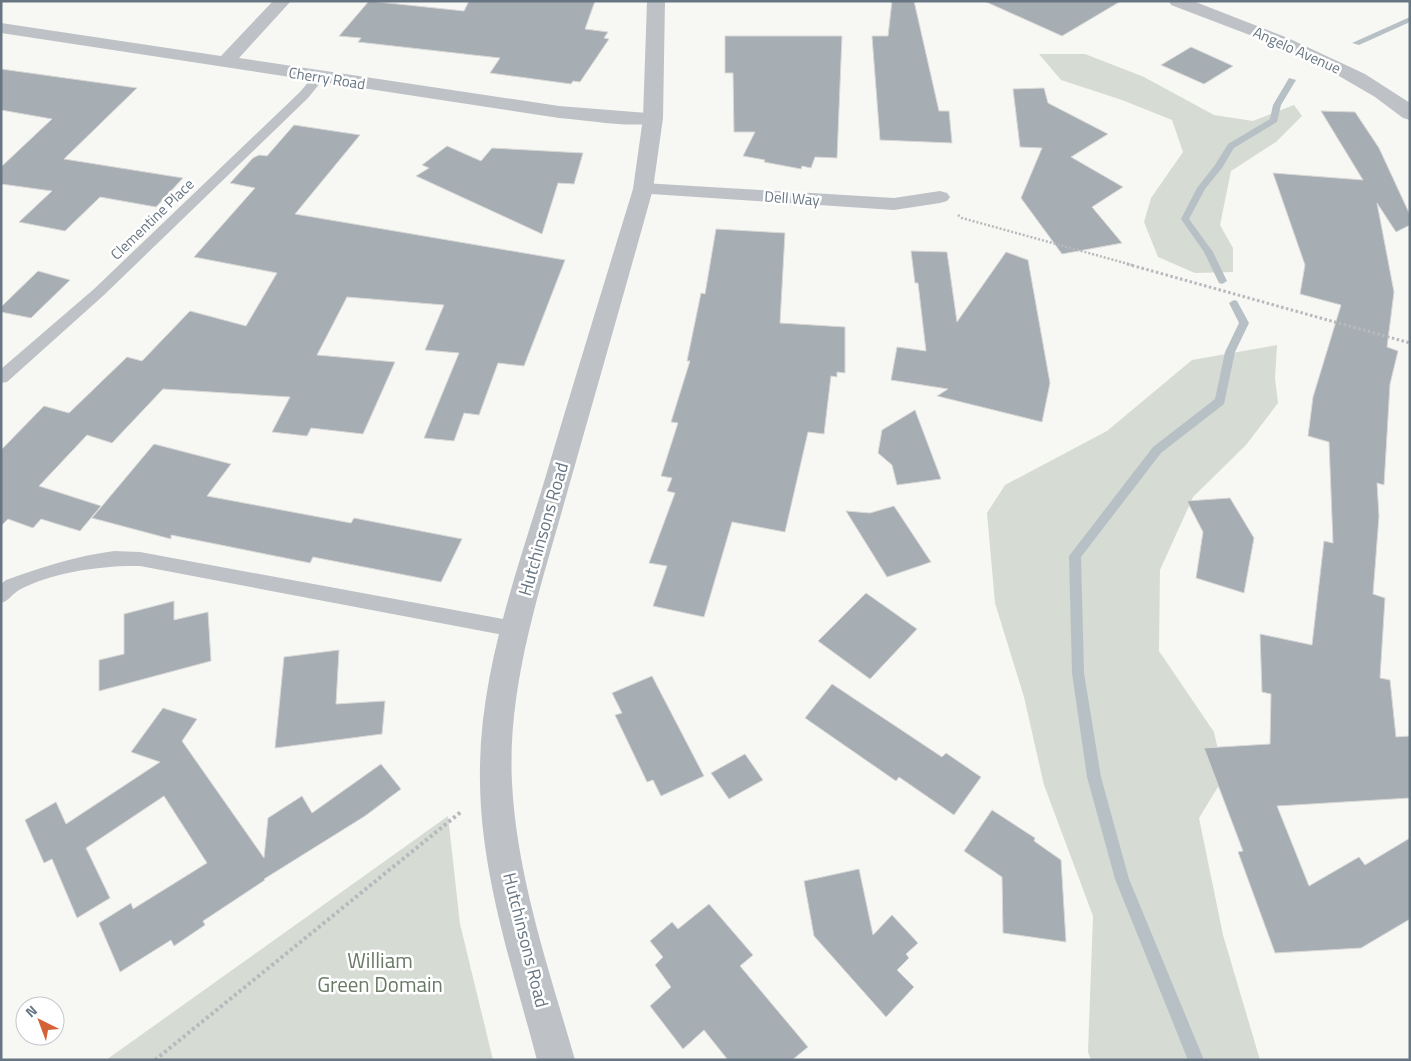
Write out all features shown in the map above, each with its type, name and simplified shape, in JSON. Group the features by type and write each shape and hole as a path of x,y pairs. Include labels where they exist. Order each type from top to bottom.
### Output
{"street":[{"path":"225,62 283,1"},
{"name":"Hutchinsons Road","path":"556,1060 519,923 504,847 496,783 502,685 514,629 644,189 653,118 656,1"},
{"name":"Angelo Avenue","path":"1177,1 1319,58 1365,82 1410,114"},
{"name":"Cherry Road","path":"1,28 559,112 627,118 653,118"},
{"name":"Dell Way","path":"644,189 894,204 940,196"}],"lane":[{"name":"Clementine Place","path":"1,378 99,292 304,95 319,77"},
{"path":"1,596 12,585 50,571 80,563 114,558 140,559 514,629"}],"path":[{"path":"940,196 962,218 1410,343"},
{"path":"155,1060 496,783"}],"green space":[{"path":"1039,54 1085,54 1144,77 1214,115 1253,121 1294,105 1302,116 1276,142 1231,171 1220,225 1233,248 1233,272 1195,273 1158,257 1144,222 1151,198 1183,152 1172,120 1122,100 1061,80"},
{"path":"1277,345 1275,378 1278,403 1246,445 1193,497 1160,570 1159,651 1214,732 1224,777 1199,818 1223,935 1260,1060 1091,1060 1088,1052 1093,916 1044,785 1024,697 995,603 987,513 1005,485 1107,431 1192,360"},
{"name":"William Green Domain","path":"448,816 460,924 493,1060 106,1060"}],"building":[{"path":"369,1 464,11 469,1 595,1 585,29 608,32 604,38 609,39 580,82 573,81 571,84 490,73 500,58 358,42 361,38 339,36"},
{"path":"892,1 914,1 939,111 949,111 952,143 880,140 872,36 888,36"},
{"path":"984,1 1121,1 1062,36"},
{"path":"725,36 842,36 837,158 815,157 811,168 802,166 801,169 743,156 755,132 734,132 733,73 725,73"},
{"path":"1191,47 1233,66 1204,84 1161,65"},
{"path":"1,69 137,88 64,159 183,178 156,207 100,197 65,231 19,222 52,191 1,184 1,167 52,119 1,110"},
{"path":"1044,88 1048,103 1108,134 1071,157 1123,187 1092,207 1122,243 1062,254 1021,198 1042,148 1020,147 1013,89"},
{"path":"1321,111 1355,112 1379,148 1410,215 1410,225 1396,232 1377,203 1394,292 1387,347 1398,351 1390,384 1384,485 1377,483 1379,516 1373,594 1385,598 1380,678 1390,680 1396,737 1410,736 1410,798 1277,806 1309,886 1359,857 1365,865 1410,838 1410,919 1361,948 1275,953 1238,852 1243,851 1204,748 1270,744 1271,694 1262,692 1260,634 1312,645 1324,541 1333,543 1329,442 1308,436 1313,397 1341,305 1300,294 1305,265 1273,173 1363,180"},
{"path":"294,125 360,135 295,214 565,260 524,366 498,363 479,415 464,413 454,441 424,438 459,353 425,350 444,305 347,297 317,355 395,362 363,434 311,428 307,436 272,432 290,397 163,389 112,443 87,435 39,486 101,506 80,531 41,519 33,528 8,519 1,526 1,450 44,406 69,413 127,357 142,361 190,311 246,326 277,273 194,257 255,188 230,183 253,158 259,155 267,156"},
{"path":"447,146 481,161 492,148 583,153 574,184 558,183 542,234 416,176 429,168 422,165"},
{"path":"716,229 785,233 780,323 845,327 845,373 837,372 837,377 831,376 824,434 808,432 785,532 732,522 704,617 653,606 667,566 649,563 675,493 667,491 672,478 661,476 678,423 671,422 690,361 687,361 701,293 705,294"},
{"path":"911,251 947,252 957,322 1006,252 1028,260 1050,383 1042,422 937,396 948,389 891,380 897,347 926,351 918,283 915,283"},
{"path":"38,271 70,280 31,318 1,312 1,307"},
{"path":"915,410 941,479 897,485 892,465 878,453 882,430"},
{"path":"154,444 231,464 207,496 351,523 354,518 462,539 441,582 313,557 310,563 171,535 171,539 92,518"},
{"path":"1230,498 1254,538 1244,593 1196,578 1203,532 1187,501"},
{"path":"894,506 931,562 887,577 846,511 870,513"},
{"path":"866,593 917,629 870,679 818,641"},
{"path":"174,601 174,620 208,612 211,661 99,691 99,660 124,654 124,614"},
{"path":"339,650 336,704 385,701 382,734 275,748 284,657"},
{"path":"652,676 704,776 661,796 653,780 647,782 615,715 622,713 612,693"},
{"path":"832,684 942,757 946,753 981,777 954,815 899,777 896,781 805,718"},
{"path":"163,708 197,719 182,741 264,858 268,818 302,796 312,813 381,764 401,789 365,816 264,879 203,921 205,925 174,946 171,940 120,972 99,923 131,903 133,909 207,863 164,796 86,848 110,898 77,918 52,859 44,863 25,820 56,802 66,824 160,762 131,752"},
{"path":"745,754 763,780 729,799 711,773"},
{"path":"992,810 1035,838 1034,841 1061,860 1066,942 1003,933 1002,877 964,851"},
{"path":"859,869 873,935 892,915 918,943 906,954 909,958 897,970 914,987 886,1017 814,936 804,881"},
{"path":"709,904 753,955 740,966 808,1047 792,1060 728,1060 704,1030 683,1049 650,1006 671,987 655,965 663,957 650,941 672,922 678,929"}],"waterway":[{"path":"1356,43 1410,19"},
{"path":"1222,281 1208,252 1185,219 1201,188 1219,166 1231,146 1274,120 1277,105 1292,80"},
{"path":"1196,1060 1122,879 1094,777 1078,673 1075,556 1157,450 1220,401 1230,352 1244,323 1234,303"}]}
